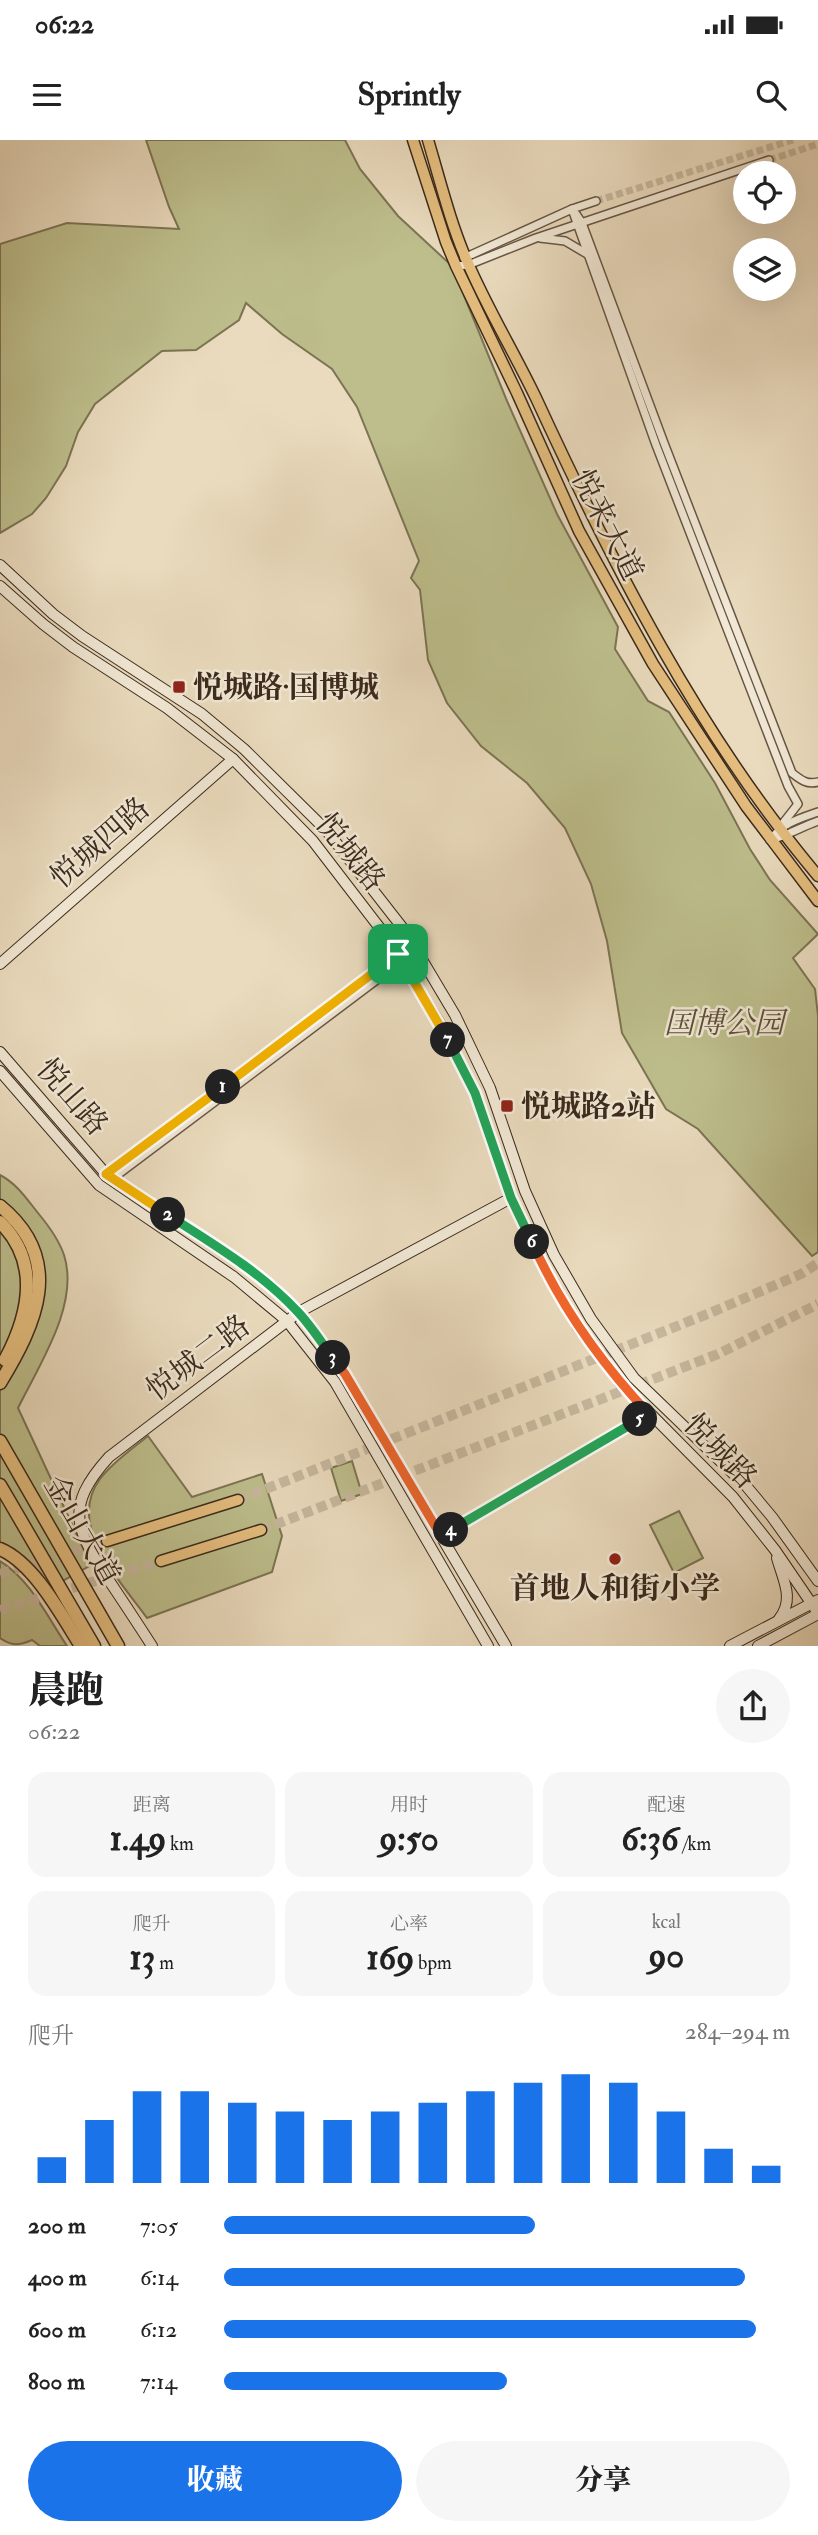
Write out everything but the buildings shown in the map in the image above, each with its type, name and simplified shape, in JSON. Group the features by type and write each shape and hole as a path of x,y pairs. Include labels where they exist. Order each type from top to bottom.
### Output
{"highway":[{"path":"0,1206 16,1221 24,1234 34,1257 39,1283 33,1322 6,1363"},
{"path":"0,1222 15,1239 28,1282 23,1319 0,1383"},
{"name":"金山大道","path":"0,1441 118,1646"},
{"name":"金山大道","path":"0,1485 94,1646"},
{"path":"0,1549 25,1567 81,1646"}],"main road":[{"name":"悦来大道","path":"413,140 456,266 579,531 653,664 770,840 818,901"},
{"name":"悦来大道","path":"428,140 467,261 593,521 668,658 728,754 818,876"},
{"name":"悦城路","path":"0,565 72,628 202,713 244,749 327,831 405,932 455,1015 490,1088 525,1191 554,1255 591,1319 634,1378 747,1487 818,1581"},
{"name":"悦城路","path":"0,586 73,647 167,708 233,759 313,841 400,958 440,1024 475,1093 511,1198 538,1256 578,1327 621,1384 733,1497 815,1602 818,1613"},
{"name":"悦城四路","path":"0,964 233,759"},
{"name":"悦山路","path":"0,1052 109,1176 244,1265 299,1312 345,1374 506,1646"},
{"name":"悦山路","path":"0,1071 99,1185 234,1278 287,1321 334,1382 488,1646"},
{"name":"悦城二路","path":"152,1646 91,1553 82,1534 79,1517 91,1478 109,1457 299,1312 511,1198"},
{"path":"107,1541 237,1500"},
{"path":"162,1561 261,1530"},
{"path":"775,1550 788,1600 786,1610 777,1621"},
{"path":"730,1646 815,1602"},
{"path":"758,1646 818,1613"}],"street":[{"path":"467,261 769,160"},
{"path":"456,266 572,209 596,201"},
{"path":"572,209 792,773 803,782 818,782"},
{"path":"579,223 587,254 661,458 788,786 798,804 783,832"},
{"path":"536,238 565,242 587,254"},
{"path":"783,832 793,820 818,812"},
{"path":"770,840 783,832 818,821"},
{"path":"109,1176 400,958"},
{"path":"441,1536 649,1414"}],"green space":[{"name":"国博公园","path":"146,140 345,140 360,169 398,216 452,266 557,514 618,627 615,649 648,701 669,712 715,783 750,849 770,880 818,934 793,958 815,989 818,1016 818,1252 812,1256 698,1129 666,1109 622,1033 607,941 591,884 565,828 527,783 481,746 447,703 428,660 420,590 411,578 419,561 357,407 332,369 282,334 246,303 239,320 196,350 162,351 95,404 78,432 66,466 46,498 32,514 0,533 0,244 67,223 179,229"},
{"path":"0,1175 21,1192 56,1238 64,1255 67,1274 67,1294 55,1334 18,1408 91,1565 50,1588 0,1546"},
{"path":"148,1436 192,1497 262,1474 282,1536 272,1572 147,1618 111,1570 93,1534 89,1515 91,1497 100,1479"},
{"path":"352,1461 362,1494 341,1501 331,1468"},
{"path":"679,1511 703,1558 674,1573 650,1525"},
{"path":"0,1561 29,1588 67,1646 40,1646 32,1640 15,1644 0,1638"}],"tunnel":[{"path":"596,201 793,140"},
{"path":"769,160 818,144"},
{"path":"238,1500 710,1313 801,1274 818,1263"},
{"path":"261,1530 718,1354 818,1304"},
{"path":"0,1574 107,1541"},
{"path":"0,1610 161,1561"}],"place":[{"name":"悦城路·国博城","path":"179,687"},
{"name":"悦城路2站","path":"507,1106"},
{"name":"首地人和街小学","path":"615,1559"}],"route":[{"path":"398,954 440,1024 475,1093 511,1198 559,1295 601,1360 649,1414 441,1536 345,1374 299,1312 244,1265 106,1174 398,954"}]}
